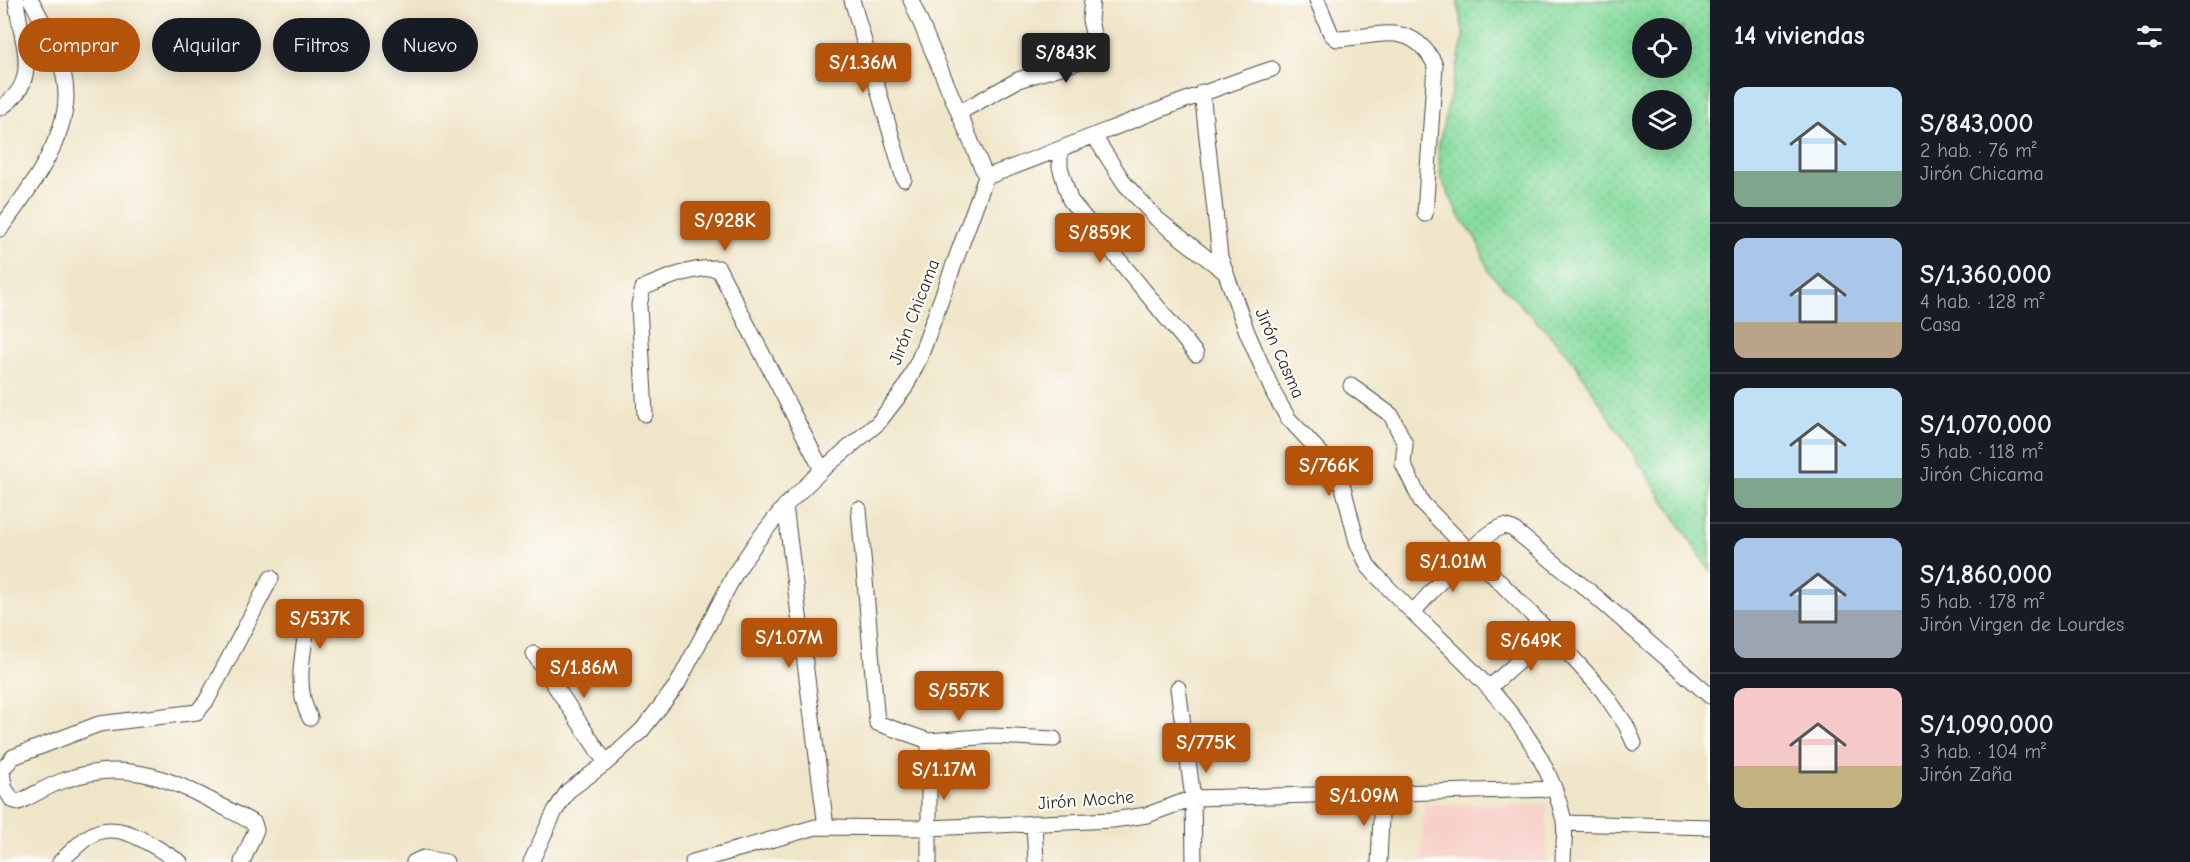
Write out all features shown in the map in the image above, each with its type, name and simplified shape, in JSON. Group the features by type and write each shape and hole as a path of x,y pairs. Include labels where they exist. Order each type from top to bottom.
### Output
{"street":[{"path":"0,108 9,103 23,86 28,65 16,0"},
{"path":"0,230 43,164 64,119 66,95 64,78 49,33 31,0"},
{"path":"852,0 904,179"},
{"path":"911,0 986,177 1060,150 1202,92 1272,69"},
{"path":"960,112 1018,80 1087,59 1095,43 1090,20 1092,0"},
{"path":"1317,0 1331,34 1337,39 1394,33 1412,37 1427,49 1434,65 1425,214"},
{"name":"Jirón Casma","path":"1202,92 1221,256 1274,394 1288,418 1330,463 1339,479 1357,542 1368,566 1490,687 1539,758 1554,789 1564,823 1563,862"},
{"path":"1094,136 1125,184 1157,219 1226,273"},
{"path":"1060,150 1060,167 1070,200 1196,354"},
{"name":"Jirón Chicama","path":"531,862 555,811 568,791 606,763 642,730 677,685 736,572 757,541 786,506 822,470 878,423 905,388 920,357 986,177"},
{"path":"645,414 639,305 643,288 663,279 707,267 718,268 822,470"},
{"path":"1351,386 1391,416 1405,444 1403,464 1422,502 1550,633 1602,690 1626,725 1634,743"},
{"path":"786,506 826,827"},
{"path":"859,509 877,723 929,741 992,736 1054,739"},
{"path":"1413,612 1470,551 1496,528 1504,525 1594,595 1710,696"},
{"path":"242,862 256,830 254,823 176,783 144,772 104,770 64,780 19,802 12,800 4,787 2,770 13,757 99,724 197,712 207,700 271,578"},
{"path":"286,616 303,626 306,633 301,680 302,702 310,718"},
{"path":"1490,687 1550,633"},
{"path":"534,654 606,763"},
{"path":"1178,688 1193,798 1194,862"},
{"path":"929,741 929,862"},
{"name":"Jirón Moche","path":"693,862 783,835 826,827 928,828 1113,820 1147,815 1193,798 1554,789"},
{"path":"1379,862 1382,794"},
{"path":"1034,823 1036,862"},
{"path":"1564,823 1710,827"},
{"path":"60,862 89,836 107,828 120,829 180,862"},
{"path":"414,862 423,858 446,862"}],"shaded area":[{"path":"1425,804 1547,805 1546,862 1421,862"}],"green space":[{"path":"1457,0 1710,0 1710,571 1569,355 1489,272 1477,240 1461,218 1441,179 1438,148 1464,36"}]}
